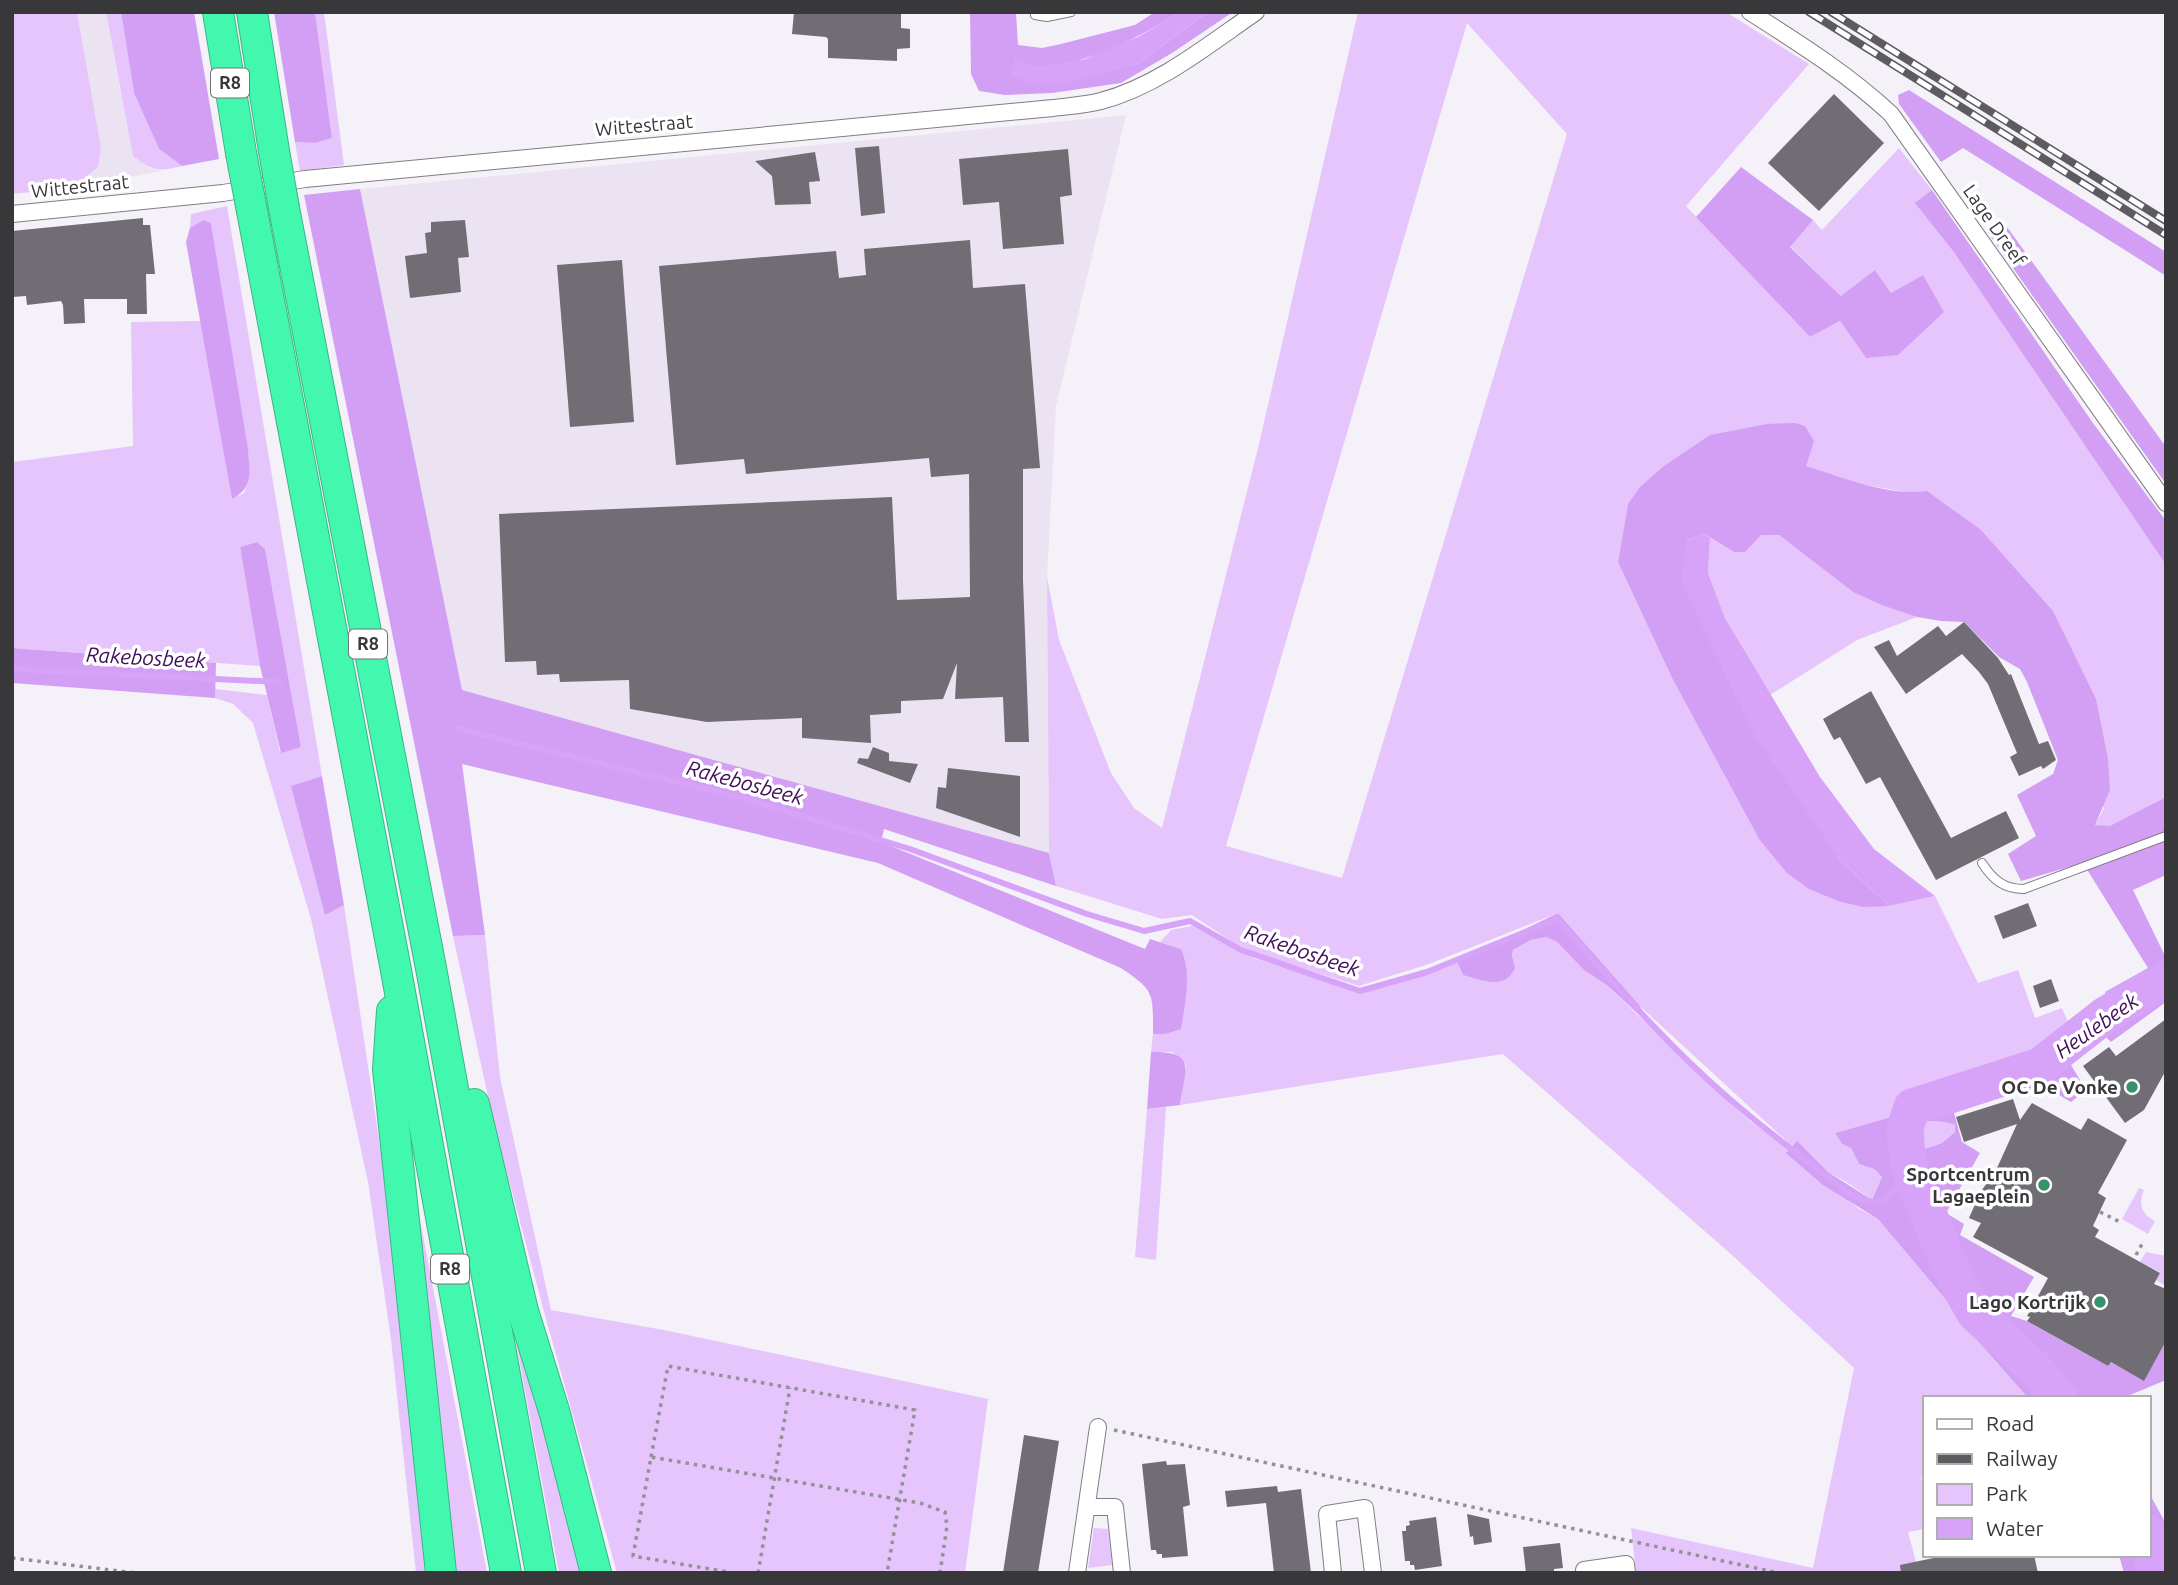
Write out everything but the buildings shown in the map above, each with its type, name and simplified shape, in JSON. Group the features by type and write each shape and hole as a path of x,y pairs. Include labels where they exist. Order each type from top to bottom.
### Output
{"highway":[{"name":"R8","path":"218,12 241,153 395,965 506,1573"},
{"name":"R8","path":"252,12 284,208 431,968 541,1573"},
{"name":"R8","path":"395,965 388,1069 441,1573"},
{"name":"R8","path":"431,968 458,1036 523,1311 555,1415 596,1573"}],"street":[{"name":"Wittestraat","path":"12,214 223,193 305,179 1053,108 1101,101 1139,88 1191,57 1256,12"},
{"name":"Lage Dreef","path":"1750,12 1857,83 1891,114 2166,503"},
{"path":"1077,1573 1098,1427"},
{"path":"1087,1507 1115,1507 1122,1573"},
{"path":"1333,1573 1327,1514 1365,1507 1373,1573"},
{"path":"1584,1573 1584,1570 1626,1564 1627,1573"}],"lane":[{"path":"1035,12 1035,15 1047,17 1071,12"},
{"path":"1982,863 1997,882 2024,890 2166,836"}],"path":[{"path":"2100,1212 2122,1223"},
{"path":"2136,1255 2142,1244"},
{"path":"734,1573 633,1556 668,1366 915,1410 887,1573"},
{"path":"758,1573 790,1388"},
{"path":"1098,1427 1779,1573"},
{"path":"651,1457 920,1503 945,1512 947,1526 940,1573"},
{"path":"12,1558 136,1573"}],"shaded area":[{"path":"77,12 106,12 120,89 148,167 162,171 72,188 98,167 101,148"},
{"path":"121,12 194,12 219,159 182,166 159,149 134,93"},
{"path":"274,12 315,12 332,138 315,143 295,142"},
{"path":"970,12 1016,12 1018,45 1042,48 1135,25 1155,12 1180,12 1099,54 1011,75 1136,65 1208,12 1233,12 1121,83 1052,93 1005,95 979,91 971,74"},
{"path":"1909,90 2166,252 2166,276 1963,148 1941,162 1899,104 1898,95"},
{"path":"1126,115 1056,406 1047,577 1049,853 462,690 360,189"},
{"path":"1741,167 1813,220 1790,247 1841,296 1875,270 1891,293 1923,275 1944,312 1898,355 1866,358 1840,321 1810,337 1696,217"},
{"path":"360,189 462,690 1049,853 1056,886 884,829 881,842 1145,949 1150,939 1181,949 1187,978 1181,1029 1165,1034 1153,1034 1150,994 1140,982 1121,968 878,863 462,764 485,935 453,936 304,195"},
{"path":"1932,190 2093,423 2166,521 2166,565 1953,251 1915,203"},
{"path":"203,220 211,223 248,448 249,478 244,489 232,499 186,242 190,228"},
{"path":"2007,227 2166,447 2166,484 1991,237"},
{"path":"1795,423 1805,426 1814,441 1806,466 1881,488 1927,491 1981,530 2053,611 2096,699 2108,759 2110,790 2095,825 2110,826 2166,797 2166,875 2133,890 2166,958 2166,1002 2111,1042 2105,1036 2071,1065 2086,1090 2071,1102 2054,1092 2020,1091 1954,1113 1962,1142 1980,1153 1946,1213 1964,1224 1960,1235 2034,1277 2011,1316 2027,1321 2108,1366 2111,1362 2144,1380 2166,1341 2166,1380 2128,1396 2026,1396 1878,1219 1823,1185 1786,1153 1797,1141 1828,1172 1872,1200 1882,1177 1874,1169 1859,1164 1851,1148 1842,1144 1835,1133 1902,1114 1899,1135 1909,1138 1916,1152 1942,1143 1955,1132 1955,1125 1914,1120 1914,1099 2021,1064 2027,1078 2116,1015 2105,992 2148,968 2083,863 2021,881 2008,854 2036,836 2017,795 2053,774 2058,760 2020,669 1999,657 1964,622 1917,617 1853,592 1779,535 1761,535 1745,552 1734,552 1704,534 1687,540 1839,859 1889,906 1863,907 1838,901 1809,889 1787,873 1759,839 1672,678 1618,562 1628,504 1640,487 1664,466 1710,435 1767,424"},
{"path":"257,542 265,549 301,747 281,753 260,666 240,547"},
{"path":"12,648 216,663 215,698 12,683"},
{"path":"322,776 344,905 325,915 291,786"},
{"path":"1558,913 1641,1007 1637,1013 1608,986 1584,970 1557,942 1546,937 1531,940 1513,950 1515,968 1499,982 1463,975 1457,962"},
{"path":"1151,1052 1176,1055 1182,1059 1185,1073 1180,1105 1147,1109"},
{"path":"2150,1495 2166,1524 2166,1573 2124,1573 2120,1557 2150,1557"}],"green space":[{"path":"12,12 77,12 101,148 98,167 72,188 12,194"},
{"path":"106,12 121,12 134,93 159,149 182,166 156,169 133,156"},
{"path":"315,12 324,12 344,165 300,171 295,142 315,143 332,138"},
{"path":"1358,12 1726,12 1809,64 1686,206 1810,337 1840,321 1866,358 1923,275 1891,293 1875,270 1842,297 1790,246 1813,220 1822,230 1899,148 1932,190 1916,203 1953,251 2166,565 2166,797 2110,827 2095,825 2104,808 1927,491 1912,493 1853,483 1806,466 1628,504 1618,562 1672,678 1759,839 1889,906 1935,896 1978,983 2018,970 2035,1018 2062,1008 2073,1034 2041,1061 2022,1068 2021,1064 1914,1098 1902,1114 1835,1133 1842,1144 1851,1148 1859,1164 1874,1169 1882,1177 1872,1200 1828,1172 1797,1142 1792,1146 1641,1007 1558,913 1429,964 1359,986 1258,954 1237,945 1192,915 1162,919 1056,886 1049,853 1047,577 1059,640 1111,773 1134,808 1162,828 1259,444","holes":["1467,23 1567,134 1342,878 1226,846"]},
{"path":"227,206 322,776 292,786 325,914 344,905 391,1220 430,1573 416,1573 391,1339 368,1182 311,919 253,723 233,704 215,698 215,689 267,695 280,752 301,747 265,549 257,542 240,547 260,666 12,648 12,462 133,446 131,322 201,321 232,499 244,493 249,480 248,448 211,223 203,220 190,228 191,214"},
{"path":"1761,535 1779,535 1853,592 1917,617 1857,640 1770,695 1725,618 1708,573 1710,538 1734,552"},
{"path":"1192,926 1256,959 1360,992 1457,962 1463,975 1512,956 1513,950 1531,940 1546,937 1557,942 1584,970 1608,986 1751,1122 1789,1149 1787,1152 1858,1208 1878,1219 2026,1396 1923,1396 1923,1529 1908,1532 1919,1573 1636,1573 1631,1528 1813,1568 1854,1368 1733,1256 1503,1054 1180,1105 1186,1065 1172,1052 1151,1052 1153,1034 1165,1034 1181,949 1160,942 1171,930"},
{"path":"485,935 500,1077 551,1310 664,1330 988,1399 965,1573 617,1573 494,1124 453,936"},
{"path":"1166,1107 1156,1260 1135,1257 1147,1109"},
{"path":"1914,1120 1946,1122 1955,1125 1955,1132 1942,1143 1916,1152 1909,1138"},
{"path":"414,1188 479,1530 487,1573 453,1573"},
{"path":"2139,1188 2144,1190 2142,1208 2147,1216 2155,1221 2148,1234 2122,1219"},
{"path":"2146,1252 2166,1256 2166,1286 2156,1280 2160,1272 2140,1262"},
{"path":"500,1257 584,1573 559,1573"},
{"path":"1094,1528 1108,1529 1112,1565 1088,1568"}],"water":[{"path":"1180,12 1208,12 1136,65 1064,84 1035,85 1011,75 1015,57 1034,67 1085,59 1138,37"},
{"path":"1704,534 1710,538 1708,573 1725,618 1820,777 1874,849 1935,896 1889,906 1839,859 1754,734 1681,582 1687,540"}],"waterway":[{"name":"Rakebosbeek","path":"12,669 279,682"},
{"name":"Rakebosbeek","path":"456,728 742,798 910,849 1087,914 1144,931 1190,921 1241,950 1360,991 1427,972 1557,919 1644,1016 1714,1086 1844,1190 1874,1202 1888,1196 1911,1172"},
{"name":"Heulebeek","path":"2057,1396 2037,1371 1975,1313 1954,1276 1911,1172 1905,1128 1912,1107 2040,1066 2104,1016 2166,979"},
{"name":"Heulebeek","path":"2150,1544 2155,1573"}],"railway":[{"path":"1809,12 2166,235"},
{"path":"1831,12 2166,221"}],"place":[{"name":"OC De Vonke","path":"2132,1087"},
{"name":"Sportcentrum Lagaeplein","path":"2044,1185"},
{"name":"Lago Kortrijk","path":"2100,1302"}]}
